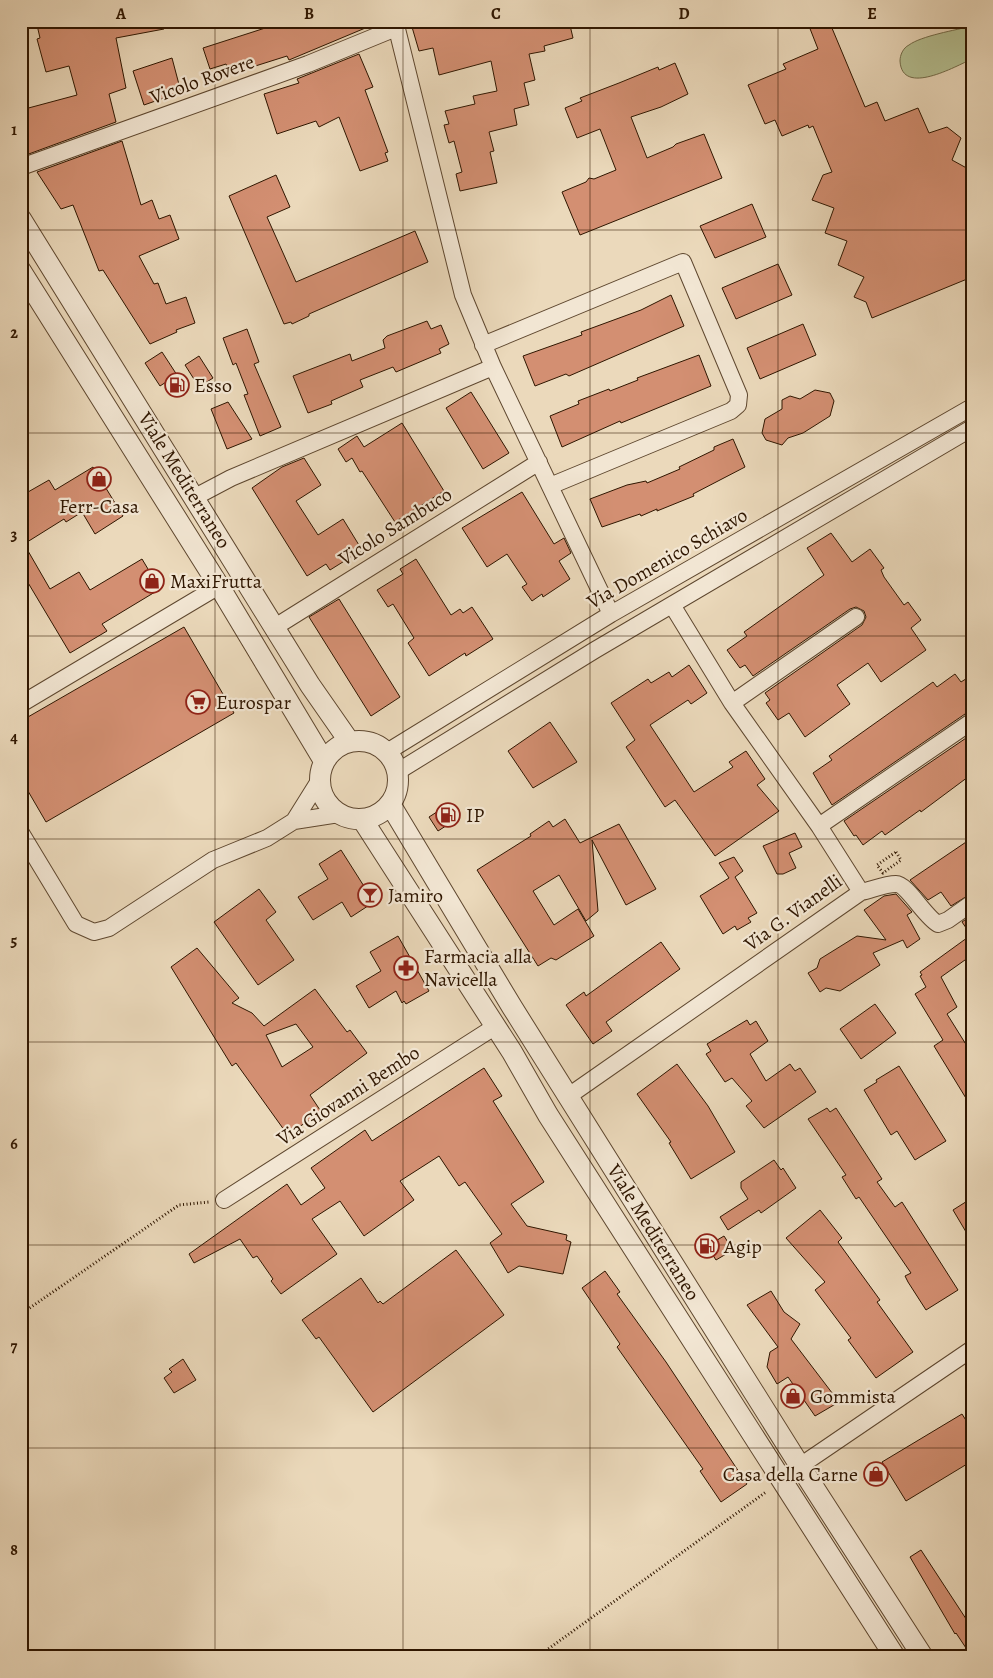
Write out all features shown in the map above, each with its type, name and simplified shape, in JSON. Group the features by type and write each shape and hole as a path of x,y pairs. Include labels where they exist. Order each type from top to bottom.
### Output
{"street":[{"name":"Vicolo Rovere","path":"21,167 308,64 395,24"},
{"path":"395,24 452,259 463,296 493,367 611,614"},
{"name":"Viale Mediterraneo","path":"21,219 348,741"},
{"path":"483,345 683,262 739,395 738,405 731,411 550,486"},
{"name":"Viale Mediterraneo","path":"21,271 219,586 324,761"},
{"path":"195,497 230,478 493,367"},
{"name":"Via Domenico Schiavo","path":"387,752 611,614 972,407"},
{"path":"398,772 672,605 972,428"},
{"name":"Vicolo Sambuco","path":"275,627 538,462"},
{"path":"21,704 219,586"},
{"name":"Via G. Vianelli","path":"570,1096 861,892 819,826 732,703 672,605"},
{"path":"732,703 856,616"},
{"path":"819,826 971,722"},
{"path":"21,833 76,924 94,932 109,928 213,860 267,838 294,821 338,814 353,819 362,819 377,814 390,804 398,784 398,772 394,761 387,752 369,741 348,741 339,745 324,761 319,781 294,821"},
{"path":"319,781 324,798 338,814"},
{"name":"Viale Mediterraneo","path":"390,804 512,1006 800,1466 923,1657"},
{"name":"Viale Mediterraneo","path":"362,819 496,1026 548,1115 895,1657"},
{"path":"861,892 896,884 903,886 929,919 938,924 948,920 972,903"},
{"name":"Via Giovanni Bembo","path":"224,1200 496,1026"},
{"path":"800,1466 972,1349"}],"lane":[{"path":"395,24 412,21"}],"path":[{"path":"896,852 901,860 883,873 878,865 896,852"},
{"path":"21,1314 179,1205 224,1200"},
{"path":"537,1657 783,1480"}],"green space":[{"path":"972,26 972,59 931,76 910,77 903,72 900,59 902,52 907,46 930,36"}],"building":[{"path":"51,21 163,21 164,29 116,38 126,88 109,94 116,122 26,155 21,147 21,110 77,95 69,66 46,72 37,39 40,38 37,25"},
{"path":"287,21 382,21 289,60 287,56 230,74 226,64 210,69 203,48"},
{"path":"427,21 569,21 573,38 544,46 545,51 529,54 535,80 524,83 529,105 514,109 517,125 489,132 494,151 490,152 497,183 460,191 456,174 462,172 454,141 449,143 444,125 449,124 445,111 475,104 473,96 497,91 491,61 439,75 433,48 419,51 412,27"},
{"path":"807,21 829,21 865,107 877,102 885,121 918,108 929,133 947,127 961,138 952,160 972,171 972,277 872,318 866,302 854,297 864,277 838,265 847,241 825,233 834,208 812,200 823,175 832,172 813,126 809,128 808,125 782,136 775,120 765,124 748,85 786,69 783,64 818,49"},
{"path":"359,54 373,87 365,90 388,152 385,153 388,161 360,171 339,117 319,127 316,121 277,134 264,94 299,83 297,79"},
{"path":"172,58 181,92 144,105 133,71"},
{"path":"675,63 688,94 661,107 631,117 647,158 676,144 704,134 722,178 580,235 562,192 586,182 589,178 594,179 616,170 600,129 577,138 565,108 582,101 580,98 658,67 659,70"},
{"path":"122,141 141,205 152,200 159,219 170,215 179,239 139,256 154,284 158,283 166,304 186,297 195,323 176,330 177,332 150,344 103,270 99,271 73,205 61,209 37,172"},
{"path":"276,175 290,207 267,217 296,282 415,231 428,262 309,314 309,316 292,324 291,322 284,324 229,196"},
{"path":"752,204 766,237 715,258 700,226"},
{"path":"778,264 792,295 736,319 722,288"},
{"path":"671,295 684,326 569,376 566,374 535,386 523,356 582,335 581,332 641,310"},
{"path":"427,321 431,329 441,325 449,344 439,349 441,353 396,372 393,367 360,380 363,387 331,401 332,404 308,413 293,376 350,354 352,361 385,348 383,340 387,336"},
{"path":"803,324 816,355 760,379 747,348"},
{"path":"247,329 259,362 254,364 281,427 260,436 244,395 248,394 236,363 233,365 223,338"},
{"path":"162,352 177,375 160,386 145,363"},
{"path":"699,355 711,386 621,423 620,421 562,447 550,416 579,404 578,401 609,389 610,391 638,380 637,378"},
{"path":"199,356 213,378 199,387 185,365"},
{"path":"815,390 830,393 834,401 830,416 803,433 788,438 782,445 766,440 762,433 765,419 782,409 782,400 790,396 800,399"},
{"path":"471,392 509,453 483,469 446,408"},
{"path":"228,402 252,439 227,449 211,409"},
{"path":"402,423 444,491 395,522 352,458 346,462 338,449 357,436 364,447"},
{"path":"733,439 745,467 693,494 694,496 657,511 657,509 641,516 640,514 602,527 590,499 627,485 646,481 647,483 680,469 679,467 714,450 714,447"},
{"path":"304,458 321,485 296,501 318,535 343,519 362,550 330,570 326,564 307,576 252,488 282,467"},
{"path":"93,467 123,516 95,534 82,512 66,522 64,519 24,544 50,589 79,572 90,590 142,559 160,589 102,624 107,631 70,653 21,571 21,496 49,480 55,490"},
{"path":"522,492 554,544 564,538 571,553 559,561 570,579 543,597 542,594 532,601 522,587 527,584 507,554 487,567 462,528"},
{"path":"831,533 852,562 870,549 884,568 881,570 884,577 904,605 908,602 921,620 911,628 926,650 881,682 868,663 837,685 850,704 805,737 789,713 778,720 766,703 770,700 765,693 862,625 866,617 864,611 856,607 850,609 753,676 745,665 740,668 727,650 747,636 744,632 824,575 807,548"},
{"path":"416,559 451,615 460,609 463,613 472,607 493,639 466,656 465,653 429,676 408,643 414,638 393,604 388,607 377,590 403,574 400,569"},
{"path":"339,599 400,697 371,716 309,617"},
{"path":"184,627 234,713 46,822 21,779 21,721"},
{"path":"689,665 707,693 691,704 688,700 650,725 694,792 733,767 729,762 746,751 765,779 757,785 779,811 715,856 675,800 665,807 626,747 635,740 611,703 648,679 651,683 669,672 672,677"},
{"path":"955,674 961,682 972,675 972,712 965,714 832,805 813,773 832,760 829,756 933,682 937,687"},
{"path":"550,722 577,762 533,788 508,751"},
{"path":"972,734 972,774 921,812 920,810 885,835 882,831 863,845 856,835 854,836 844,821"},
{"path":"443,808 452,822 438,831 429,817"},
{"path":"565,819 580,843 619,824 656,889 626,905 592,840 598,911 586,921 559,875 533,891 554,925 578,909 594,936 556,960 551,958 538,966 477,870 531,836 530,834 549,821 553,827"},
{"path":"795,833 802,847 789,853 796,868 783,874 777,874 763,846"},
{"path":"972,838 972,893 951,906 941,892 928,900 910,880"},
{"path":"341,850 374,902 351,917 342,902 313,920 298,897 328,879 319,864"},
{"path":"734,857 743,871 735,877 757,913 748,918 751,922 737,930 735,926 723,934 700,896 729,878 719,863"},
{"path":"259,889 276,912 266,920 294,960 258,985 214,922"},
{"path":"896,894 912,912 907,915 920,939 907,948 903,940 873,953 880,965 840,991 826,988 820,992 808,973 817,968 820,959 857,936 886,940 864,910 884,896"},
{"path":"972,915 972,955 941,977 957,1007 947,1014 972,1054 972,1108 934,1046 943,1040 915,994 926,987 920,972 971,935 962,922"},
{"path":"398,936 429,991 406,1004 404,1001 402,1003 396,991 369,1008 356,986 381,971 370,952"},
{"path":"661,942 680,969 606,1022 612,1031 593,1044 566,1005 584,992 586,996"},
{"path":"197,948 239,998 232,1003 252,1013 264,1026 315,989 347,1032 350,1030 367,1053 310,1095 322,1113 287,1134 236,1063 232,1066 171,967","holes":["296,1024 313,1047 282,1067 266,1035"]},
{"path":"875,1004 896,1033 861,1059 840,1029"},
{"path":"747,1020 750,1025 756,1021 768,1041 750,1054 766,1081 790,1064 795,1071 800,1068 816,1092 764,1128 746,1106 752,1101 732,1078 725,1082 706,1054 711,1051 707,1044"},
{"path":"677,1064 708,1106 735,1152 691,1179 669,1143 671,1142 637,1094"},
{"path":"899,1066 946,1141 915,1160 897,1131 891,1135 864,1090"},
{"path":"484,1068 502,1096 493,1101 544,1182 511,1204 527,1226 567,1235 566,1240 571,1242 563,1274 519,1266 508,1273 490,1243 502,1234 465,1182 459,1186 439,1156 400,1181 414,1200 364,1236 340,1201 312,1219 337,1254 281,1294 271,1281 273,1279 257,1256 253,1258 240,1239 194,1263 189,1254 287,1184 301,1205 325,1188 311,1168 365,1130 372,1141"},
{"path":"827,1108 830,1112 836,1108 882,1179 877,1182 895,1207 902,1202 958,1290 926,1310 905,1276 911,1273 859,1197 856,1199 842,1177 846,1175 808,1119"},
{"path":"774,1160 781,1170 783,1168 796,1188 761,1213 759,1210 728,1230 720,1217 748,1199 741,1188 741,1182"},
{"path":"972,1198 972,1242 953,1210"},
{"path":"820,1210 842,1238 838,1242 880,1300 877,1302 913,1352 876,1378 848,1340 851,1338 815,1290 825,1282 786,1238"},
{"path":"724,1236 733,1250 716,1260 707,1246"},
{"path":"456,1250 504,1315 373,1412 319,1337 316,1339 302,1320 361,1278 378,1303 380,1301 383,1304"},
{"path":"605,1271 620,1292 617,1294 666,1362 747,1484 721,1502 700,1471 703,1469 617,1347 620,1344 582,1288"},
{"path":"771,1291 784,1312 800,1324 791,1339 839,1402 815,1416 788,1377 777,1384 767,1367 770,1352 778,1347 747,1305"},
{"path":"183,1359 196,1380 174,1393 164,1378 172,1372 169,1369"},
{"path":"962,1414 972,1430 972,1461 906,1501 882,1462"},
{"path":"921,1550 972,1628 972,1657 955,1634 910,1557"}],"place":[{"name":"Esso","path":"177,385"},
{"name":"Ferr-Casa","path":"99,479"},
{"name":"MaxiFrutta","path":"152,581"},
{"name":"Eurospar","path":"198,702"},
{"name":"IP","path":"448,815"},
{"name":"Jamiro","path":"370,895"},
{"name":"Farmacia alla Navicella","path":"406,968"},
{"name":"Agip","path":"707,1246"},
{"name":"Gommista","path":"793,1396"},
{"name":"Casa della Carne","path":"876,1474"}]}
